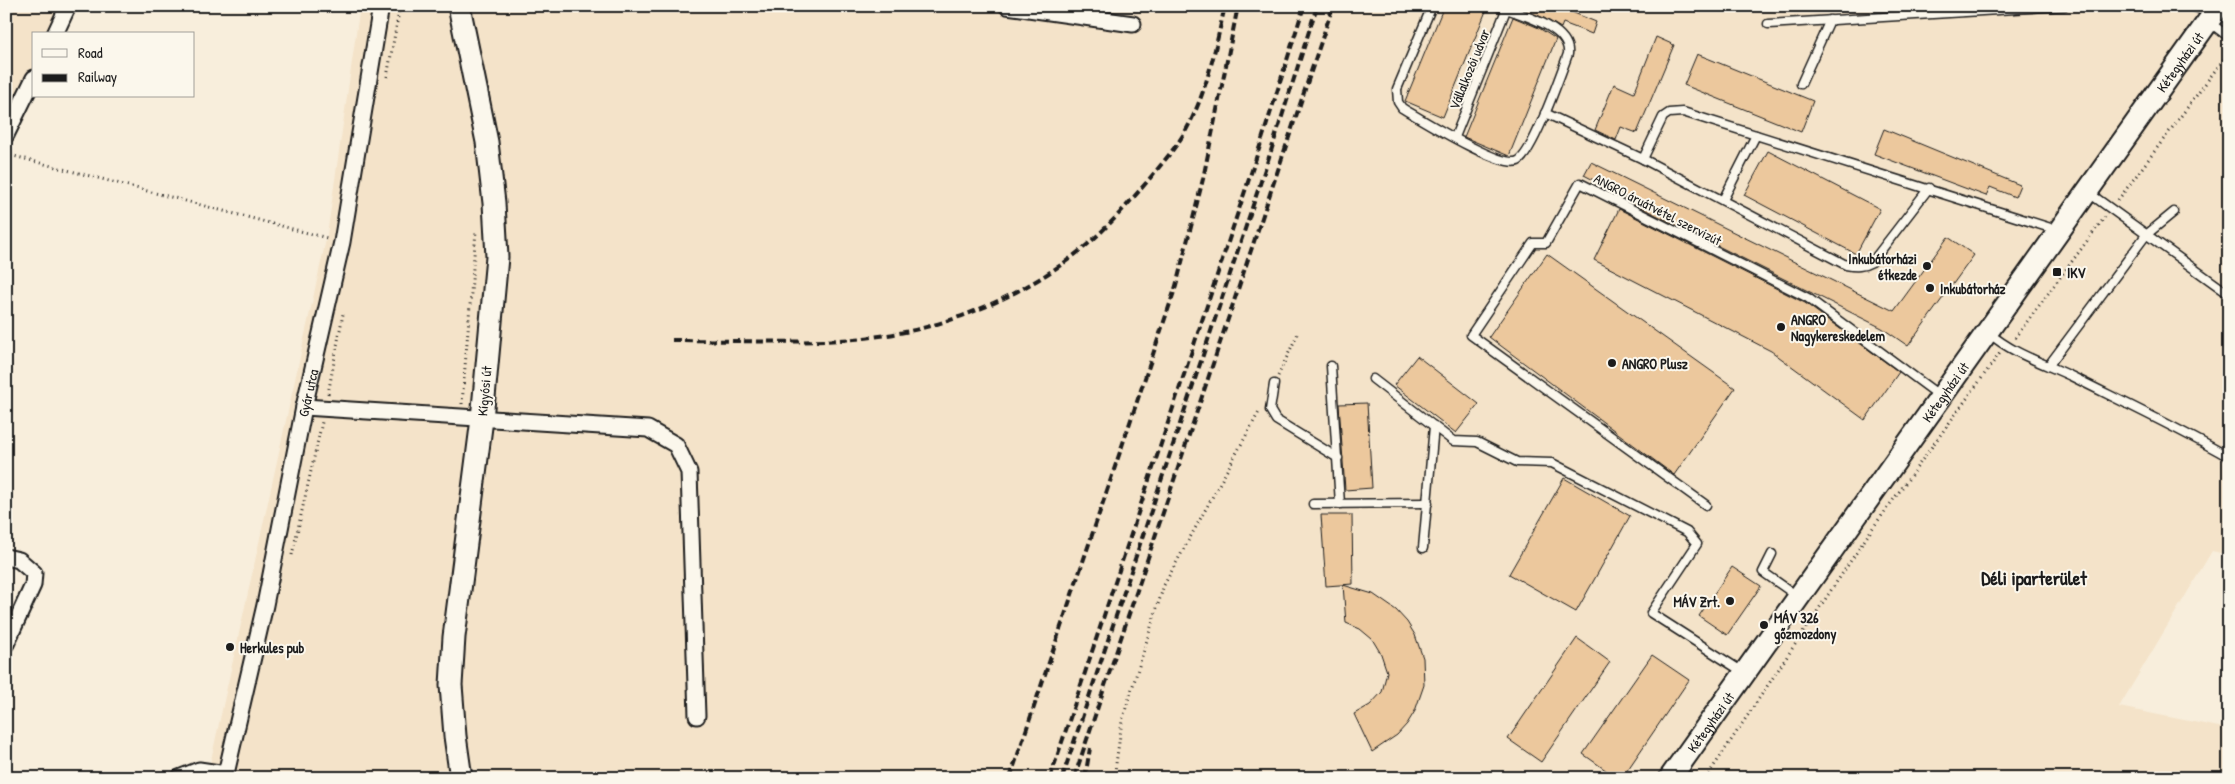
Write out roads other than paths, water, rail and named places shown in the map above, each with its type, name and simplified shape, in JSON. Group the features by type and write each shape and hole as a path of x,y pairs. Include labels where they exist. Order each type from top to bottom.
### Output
{"street":[{"path":"56,32 68,6"},
{"name":"Gyár utca","path":"226,776 264,605 304,407 342,242 382,6"},
{"name":"Kígyósi út","path":"459,6 487,142 495,212 497,257 472,418 454,637 451,685 460,778"},
{"path":"1007,6 1133,24"},
{"name":"Kétegyházi út","path":"1670,778 2214,14"},
{"path":"6,135 32,82"},
{"path":"304,407 648,429 676,445 689,472 697,716"},
{"path":"6,557 19,560 34,573 33,585 6,644"},
{"path":"179,778 199,770 226,776"}],"lane":[{"path":"1432,6 1396,96 1402,108 1495,159 1508,163 1516,162 1523,158 1527,151 1545,113 1568,54 1566,40 1545,25 1498,6"},
{"path":"1768,24 2064,6"},
{"path":"2189,6 2214,14 2229,36"},
{"name":"Vállalkozói udvar","path":"1455,138 1506,10"},
{"path":"1801,84 1830,20"},
{"path":"1643,159 1663,117 1675,111 1683,112 2059,231"},
{"path":"1545,113 1643,159 1846,265 1855,267 1865,266 1877,257 1928,188"},
{"path":"1723,200 1756,134"},
{"name":"ANGRO áruátvétel szervizút","path":"1706,505 1470,336 1533,243 1546,244 1580,183 1808,298 1941,397"},
{"path":"2087,192 2229,294"},
{"path":"2049,365 2146,235 2174,212"},
{"path":"1988,332 2004,346 2049,365 2229,457"},
{"path":"1331,366 1340,504"},
{"path":"1373,379 1453,441 1477,442 1517,462 1552,463 1687,532 1697,544 1651,612 1745,673"},
{"path":"1274,384 1270,410 1276,420 1338,458"},
{"path":"1423,548 1434,426"},
{"path":"1313,504 1428,503"},
{"path":"1772,554 1764,572 1799,597"}],"railway":[{"path":"672,340 780,342 887,335 914,330 967,314 994,303 1044,276 1067,261 1103,230 1146,183 1181,139 1193,117 1205,86 1225,6"},
{"path":"1010,778 1176,286 1203,179 1238,6"},
{"path":"1050,778 1260,146 1304,6"},
{"path":"1062,778 1271,151 1317,6"},
{"path":"1074,778 1333,6"},
{"path":"1085,778 1090,748"}],"place":[{"name":"Inkubátorházi étkezde","path":"1927,266"},
{"name":"IKV","path":"2057,272"},
{"name":"Inkubátorház","path":"1930,288"},
{"name":"ANGRO Nagykereskedelem","path":"1781,327"},
{"name":"ANGRO Plusz","path":"1612,363"},
{"name":"MÁV Zrt.","path":"1730,601"},
{"name":"MÁV 326 gőzmozdony","path":"1764,625"},
{"name":"Herkules pub","path":"230,647"}],"district":[{"name":"Déli iparterület","path":"2034,578"}]}
